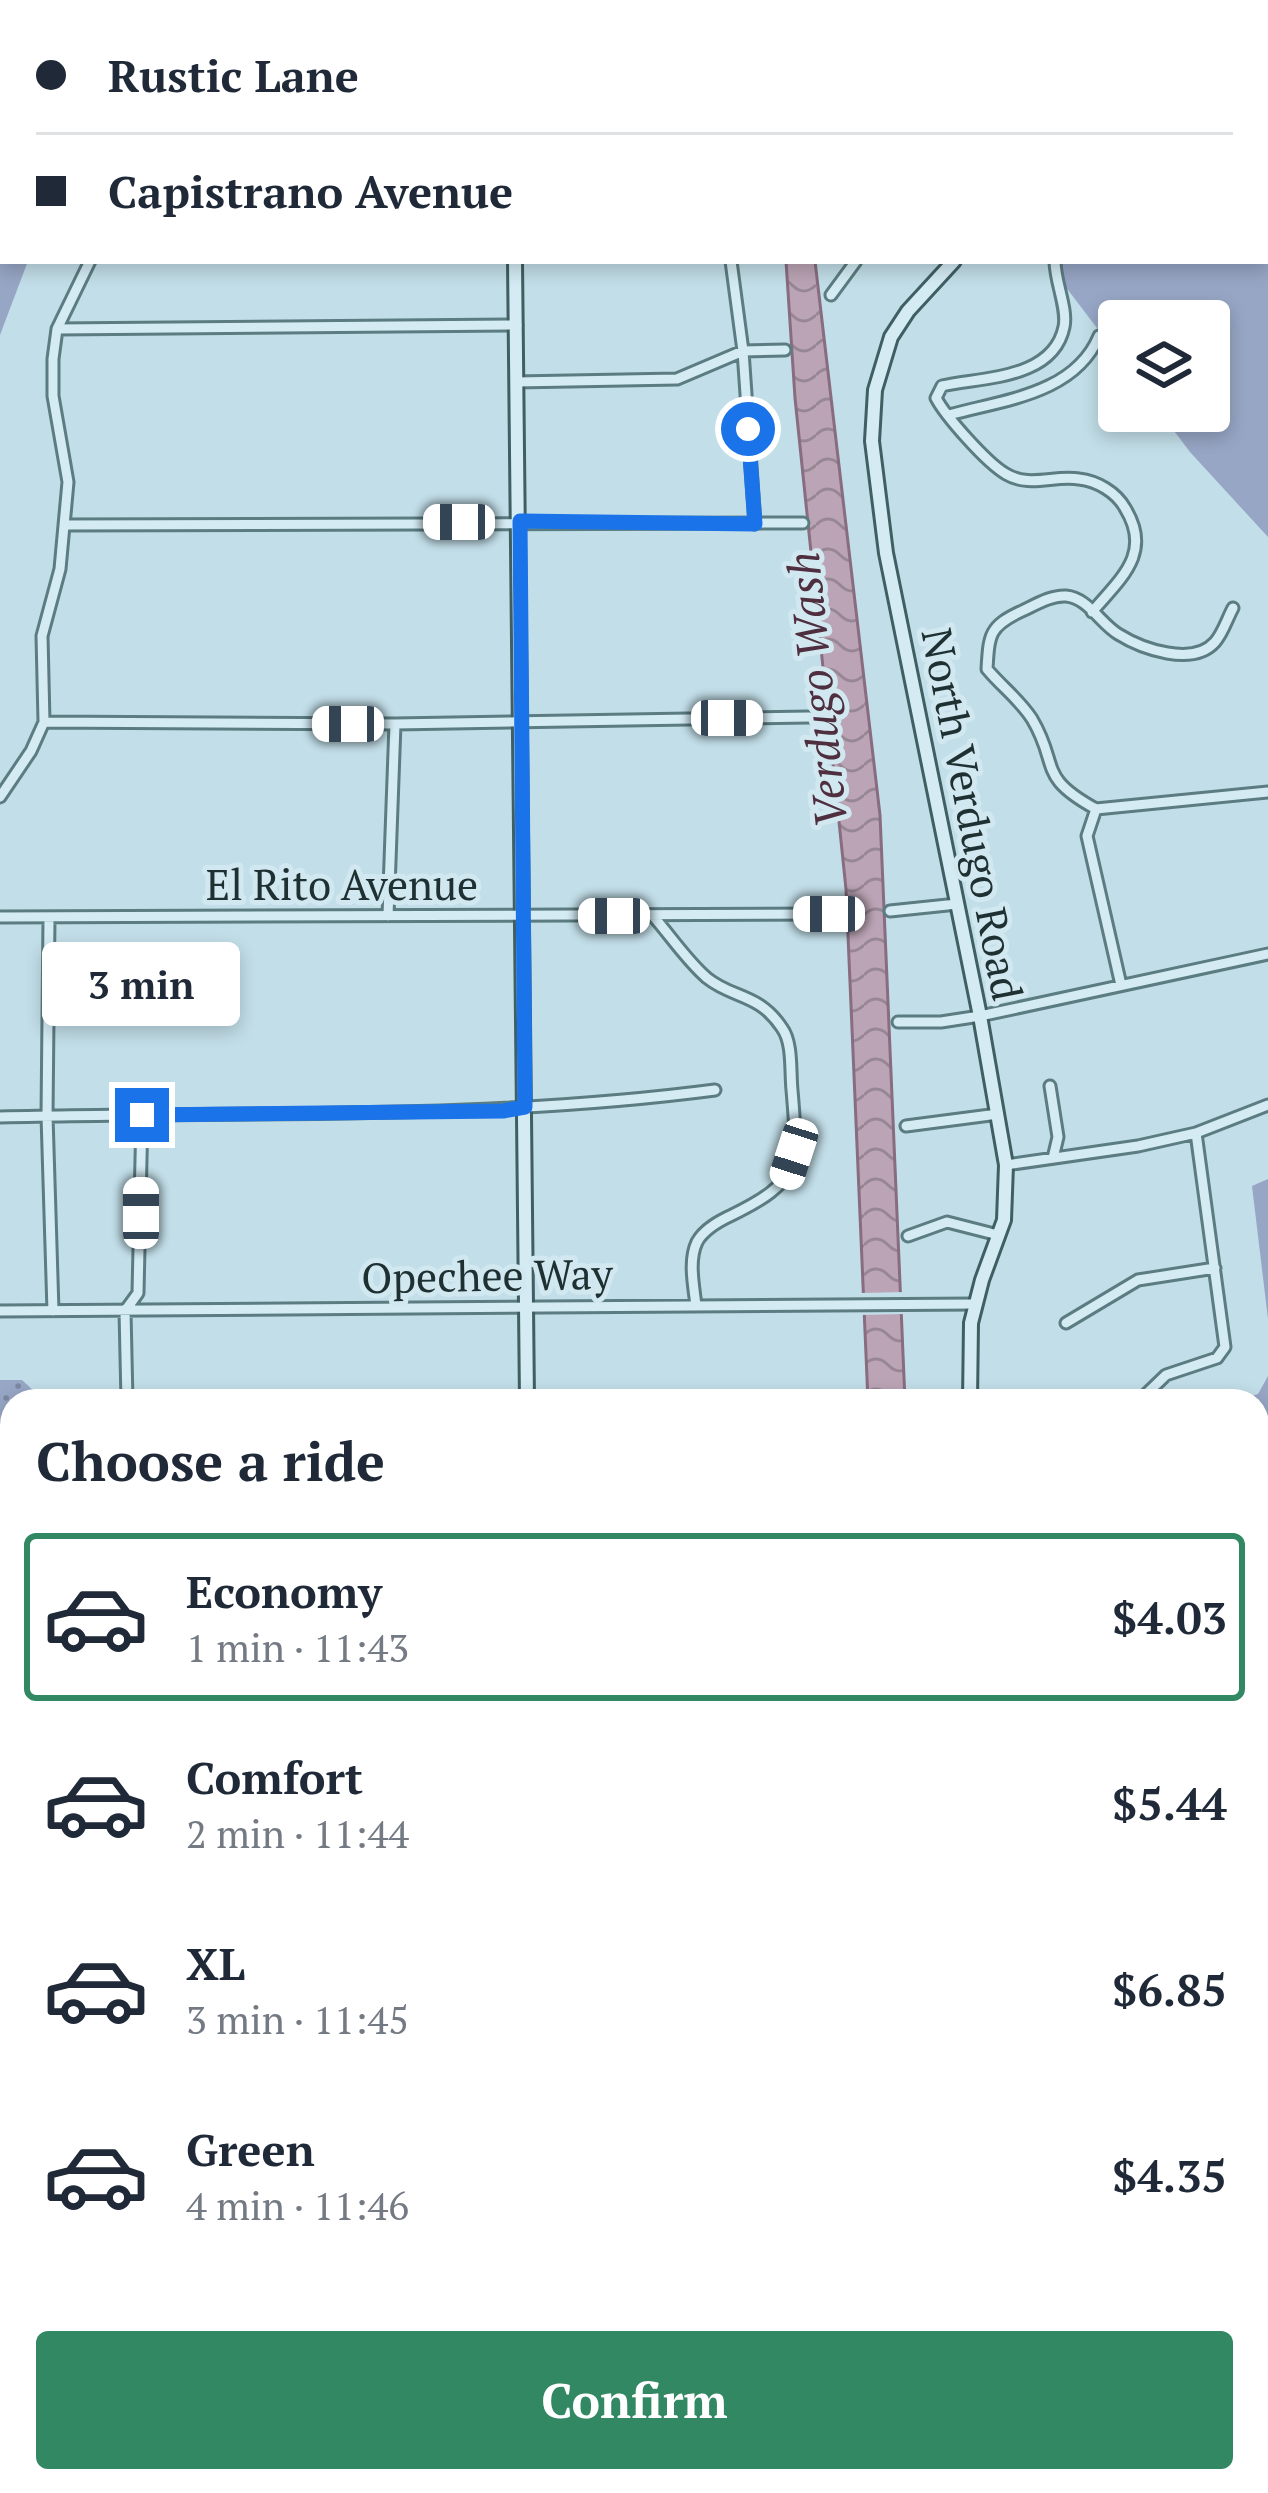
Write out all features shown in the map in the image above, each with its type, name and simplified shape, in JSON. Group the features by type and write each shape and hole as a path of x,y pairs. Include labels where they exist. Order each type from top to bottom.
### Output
{"main road":[{"path":"515,264 527,1389"},
{"name":"North Verdugo Road","path":"951,264 891,337 875,390 872,440 886,553 1006,1165 1007,1205 975,1304 968,1346 970,1389"}],"street":[{"path":"0,797 31,752 44,722 43,636 60,569 68,482 52,396 57,329 88,264"},
{"path":"731,264 755,524"},
{"path":"831,295 854,264"},
{"path":"1054,264 1065,312 1058,341 1011,374 942,386 936,398 1004,473 1024,482 1077,478 1100,484 1122,501 1137,529 1136,548 1117,584 1092,612"},
{"path":"57,329 517,325"},
{"path":"949,415 1027,393 1072,374 1088,358 1098,338"},
{"path":"516,382 676,380 742,351 785,350"},
{"path":"64,525 803,523"},
{"path":"1233,608 1214,644 1196,654 1170,654 1119,635 1082,602 1067,596 1052,598 998,622 988,641 987,670 1036,724 1050,772 1063,788 1096,809 1268,792"},
{"path":"44,722 395,724 809,717"},
{"path":"388,916 395,724"},
{"path":"1096,809 1087,836 1121,985"},
{"path":"890,910 958,904"},
{"name":"El Rito Avenue","path":"0,917 829,914"},
{"path":"653,916 709,980 751,997 787,1035 795,1120 794,1154 787,1177 768,1198 716,1222 698,1239 692,1259 696,1306"},
{"path":"49,919 47,1116 53,1311"},
{"path":"898,1022 980,1016 1268,954"},
{"path":"1050,1086 1058,1137 1068,1156"},
{"path":"0,1117 503,1111 716,1090"},
{"path":"1006,1165 1196,1133 1268,1105"},
{"path":"906,1126 998,1114"},
{"path":"127,1389 125,1311 138,1293 142,1115"},
{"path":"1151,1389 1166,1375 1223,1353 1226,1338 1196,1133"},
{"path":"1053,1158 1058,1137"},
{"path":"908,1236 947,1222 998,1234"},
{"path":"1066,1323 1138,1280 1215,1268"},
{"name":"Opechee Way","path":"0,1311 975,1304"}],"shaded area":[{"path":"0,264 27,264 0,335"},
{"path":"1048,264 1268,264 1268,537 1175,432 1230,432 1230,300 1098,300 1098,329"},
{"path":"1268,1179 1268,1319 1252,1186"},
{"path":"0,1380 22,1380 32,1389 0,1389"}],"water":[{"path":"786,264 815,264 880,815 904,1389 867,1389 846,889 795,398"}],"pier":[{"path":"904,1292 905,1314 860,1315 860,1293"}],"route":[{"path":"142,1115 525,1107 520,521 755,524 748,429"}],"water label":[{"name":"Verdugo Wash","path":"816,690"}]}
